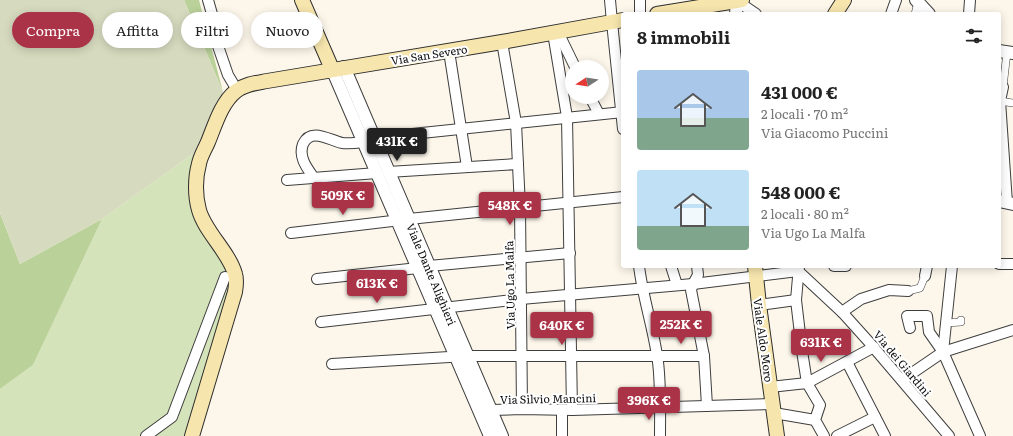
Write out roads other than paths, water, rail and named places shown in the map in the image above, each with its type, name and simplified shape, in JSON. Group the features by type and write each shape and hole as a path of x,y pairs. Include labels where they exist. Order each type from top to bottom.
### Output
{"main road":[{"path":"302,0 338,68"},
{"path":"837,12 844,0"},
{"path":"677,12 716,6 738,5"},
{"name":"Via San Severo","path":"237,90 254,84 338,68 449,51 617,21"},
{"path":"192,436 235,292 236,283 235,273 231,264 203,221 198,210 196,180 199,163 216,120 226,101 237,90"},
{"name":"Viale Aldo Moro","path":"755,271 770,388 778,436"}],"street":[{"path":"208,0 214,21 218,46 228,75 237,90"},
{"path":"610,0 617,21 621,94"},
{"path":"640,0 640,12"},
{"path":"892,12 896,0"},
{"path":"969,12 970,0"},
{"path":"738,5 752,12"},
{"path":"916,6 926,12"},
{"path":"555,32 571,60"},
{"path":"555,32 567,117 571,294 572,357 567,410 562,436"},
{"name":"Via Ugo La Malfa","path":"502,42 516,123 522,299 522,409"},
{"path":"449,51 467,167"},
{"path":"1001,87 1006,52"},
{"name":"Viale Dante Alighieri","path":"338,68 461,356 490,436"},
{"path":"1001,101 1013,103"},
{"path":"594,104 599,114"},
{"path":"314,178 305,164 301,149 305,140 312,135 325,136 342,143 621,112"},
{"path":"1001,118 1006,202"},
{"path":"287,180 382,172 518,164"},
{"path":"291,233 621,197"},
{"path":"317,279 570,253"},
{"path":"1001,264 1013,264"},
{"path":"639,268 642,288 657,356 660,436"},
{"path":"672,268 677,285"},
{"path":"697,268 698,275 691,290 704,356 707,406"},
{"path":"321,322 522,299 693,284 755,271 799,268 796,300 802,351 807,383 820,405 815,420"},
{"name":"Via dei Giardini","path":"799,268 874,347 902,380 943,434"},
{"path":"943,352 952,268"},
{"path":"842,312 861,299 889,290 908,291 920,288 926,271"},
{"path":"146,436 172,416 225,277"},
{"path":"759,305 796,300"},
{"path":"910,328 907,316 927,316 929,332 943,352 980,436"},
{"path":"946,323 961,322 962,320"},
{"path":"902,380 943,352 1013,330"},
{"path":"770,388 807,383 874,347"},
{"path":"332,364 461,356 704,356"},
{"name":"Viale Dante Alighieri","path":"461,356 491,410 502,436"},
{"path":"847,362 885,436"},
{"name":"Via Silvio Mancini","path":"491,410 567,410 707,406 774,408"},
{"path":"774,408 815,420 824,436"},
{"path":"837,436 875,417"}]}
